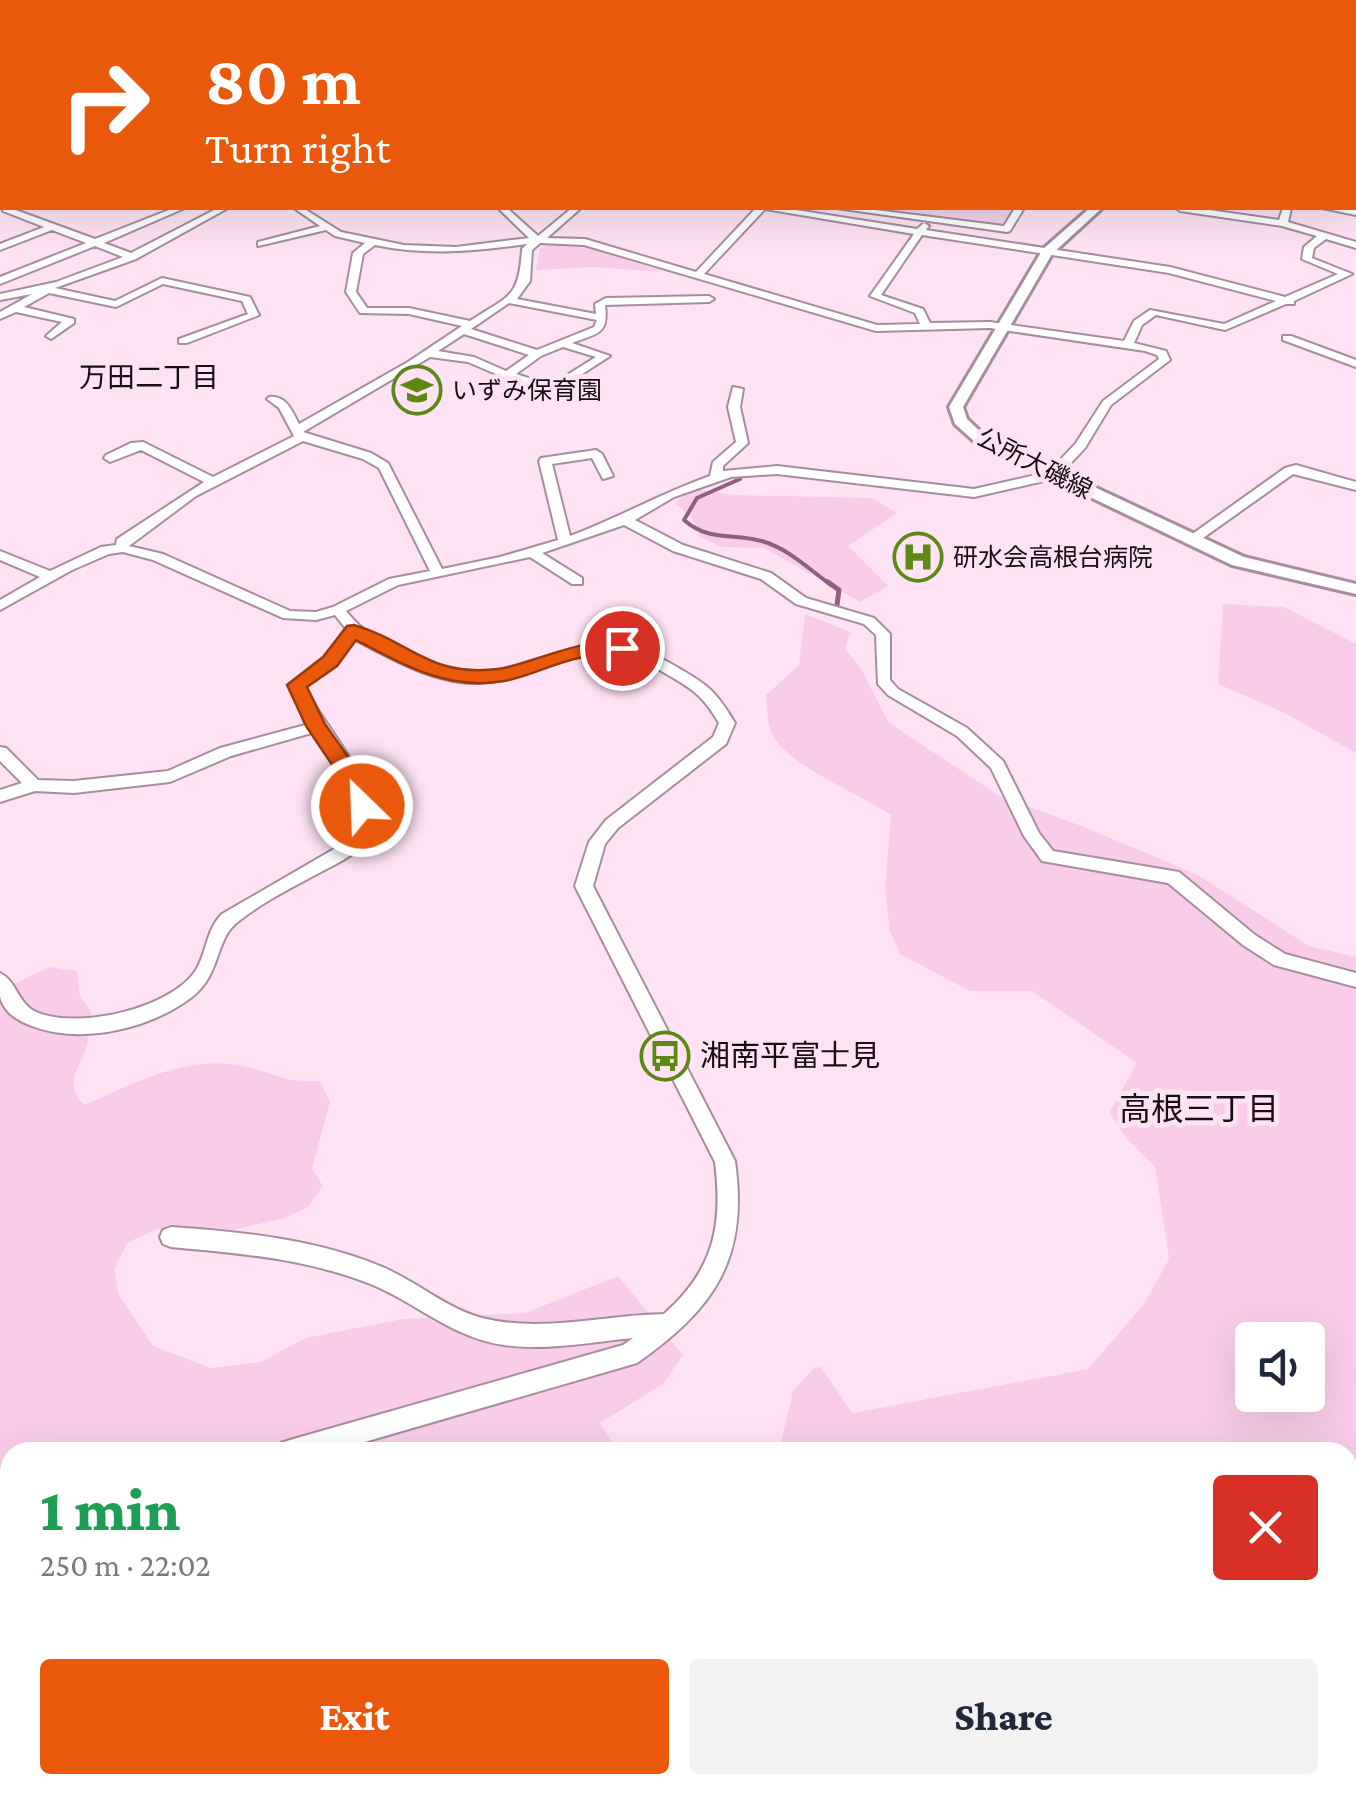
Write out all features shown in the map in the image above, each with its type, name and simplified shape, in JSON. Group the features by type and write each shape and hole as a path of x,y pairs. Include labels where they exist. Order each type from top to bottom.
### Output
{"main road":[{"name":"公所大磯線","path":"1094,210 1048,251 962,395 957,414 980,438 1238,561 1356,589"}],"street":[{"path":"8,210 134,257"},
{"path":"0,280 176,210"},
{"path":"0,316 48,290 134,257 220,210"},
{"path":"0,606 49,576 106,550 122,548 158,556 302,618 338,610 394,582 565,542 626,520 670,494 716,476 777,470 974,493 1053,475 1080,445 1107,403 1166,360 1156,350 1128,344 1006,326 876,328 585,242 537,240 456,250 372,242 324,228 301,210"},
{"path":"504,210 537,240"},
{"path":"122,548 122,542 213,482 299,433 508,300 522,288 527,249 574,210"},
{"path":"696,277 759,210"},
{"path":"782,210 1170,270 1290,302"},
{"path":"855,210 1006,230 1019,210"},
{"path":"1194,210 1283,223 1356,245"},
{"path":"1283,223 1286,210"},
{"path":"927,327 919,311 875,296 930,217"},
{"path":"0,246 51,226"},
{"path":"261,244 324,228"},
{"path":"1128,344 1138,323 1154,312 1224,327 1290,302 1347,274 1307,259 1310,247 1326,234"},
{"path":"0,268 78,236"},
{"path":"372,242 358,253 352,292 364,311 409,311 538,354"},
{"path":"0,297 48,290 116,304 162,281 246,299"},
{"path":"246,299 257,284"},
{"path":"507,376 538,354 598,329 602,318 600,304 606,300 710,298"},
{"path":"183,342 254,315 246,299"},
{"path":"508,300 602,318"},
{"path":"14,308 70,321 51,336"},
{"path":"1288,338 1356,364"},
{"path":"427,353 470,359 507,376 552,389 605,356 562,344"},
{"path":"716,476 717,465 742,443 734,406 737,389"},
{"path":"273,399 284,406 299,433 367,456 384,466 437,572"},
{"path":"110,458 143,446 213,482"},
{"path":"565,542 545,461 596,454 607,476"},
{"path":"1191,540 1289,471 1296,469 1356,486"},
{"path":"626,520 678,548 766,576 800,600 870,621 883,634 882,680 892,692 962,732 997,764 1032,836 1048,857 1173,878 1280,960 1356,980"},
{"path":"530,552 578,580"},
{"path":"0,555 49,576"},
{"path":"324,1442 628,1354 671,1325 691,1305 720,1259 730,1224 731,1191 724,1160 584,886 596,842 630,808 711,749 725,732 724,714 699,686 641,654 622,648 577,652 503,675 460,678 422,667 354,630 338,610"},
{"path":"0,981 18,1010 29,1018 102,1026 133,1016 191,988 203,976 223,922 347,849 357,838 362,822 360,788 316,726 296,685 330,661 354,630"},
{"path":"0,796 34,785 92,786 170,776 226,752 316,726"},
{"path":"0,752 34,785"},
{"path":"171,1236 310,1253 376,1275 454,1319 484,1330 530,1335 671,1325"}],"shaded area":[{"path":"866,210 1015,210 1005,226"},
{"path":"552,244 588,248 664,272 592,267 536,270 540,248"},
{"path":"694,489 734,495 872,498 897,513 848,546 888,586 860,602 764,548 722,547 700,537 691,517 675,503"},
{"path":"1223,604 1284,607 1356,644 1356,753 1283,712 1218,684"},
{"path":"805,614 851,632 845,649 860,667 889,723 1000,796 1198,875 1309,946 1356,957 1356,1442 781,1442 793,1391 814,1368 821,1367 852,1413 1088,1369 1144,1304 1169,1259 1155,1167 1127,1139 1109,1113 1137,1063 1032,991 970,991 900,954 890,931 885,888 891,815 793,757 772,734 766,695 799,665"},
{"path":"49,967 77,971 80,996 91,1012 87,1045 74,1083 74,1090 85,1105 162,1073 223,1063 288,1079 320,1081 330,1102 312,1168 323,1186 308,1207 285,1218 227,1231 158,1229 128,1242 114,1269 119,1295 153,1346 211,1368 261,1362 305,1338 403,1319 525,1313 618,1276 683,1355 663,1384 600,1423 612,1442 0,1442 0,991"}],"waterway":[{"path":"740,479 697,498 684,520 703,532 774,546 831,585"},
{"path":"828,582 839,590 837,605"}],"place":[{"name":"いずみ保育園","path":"417,390"},
{"name":"研水会高根台病院","path":"918,557"},
{"name":"湘南平富士見","path":"665,1056"}],"district":[{"name":"万田二丁目","path":"149,377"},
{"name":"高根三丁目","path":"1199,1109"}],"route":[{"path":"362,806 360,788 316,726 296,685 330,661 354,630 368,642 422,667 460,678 503,675 577,652 622,648"}]}
